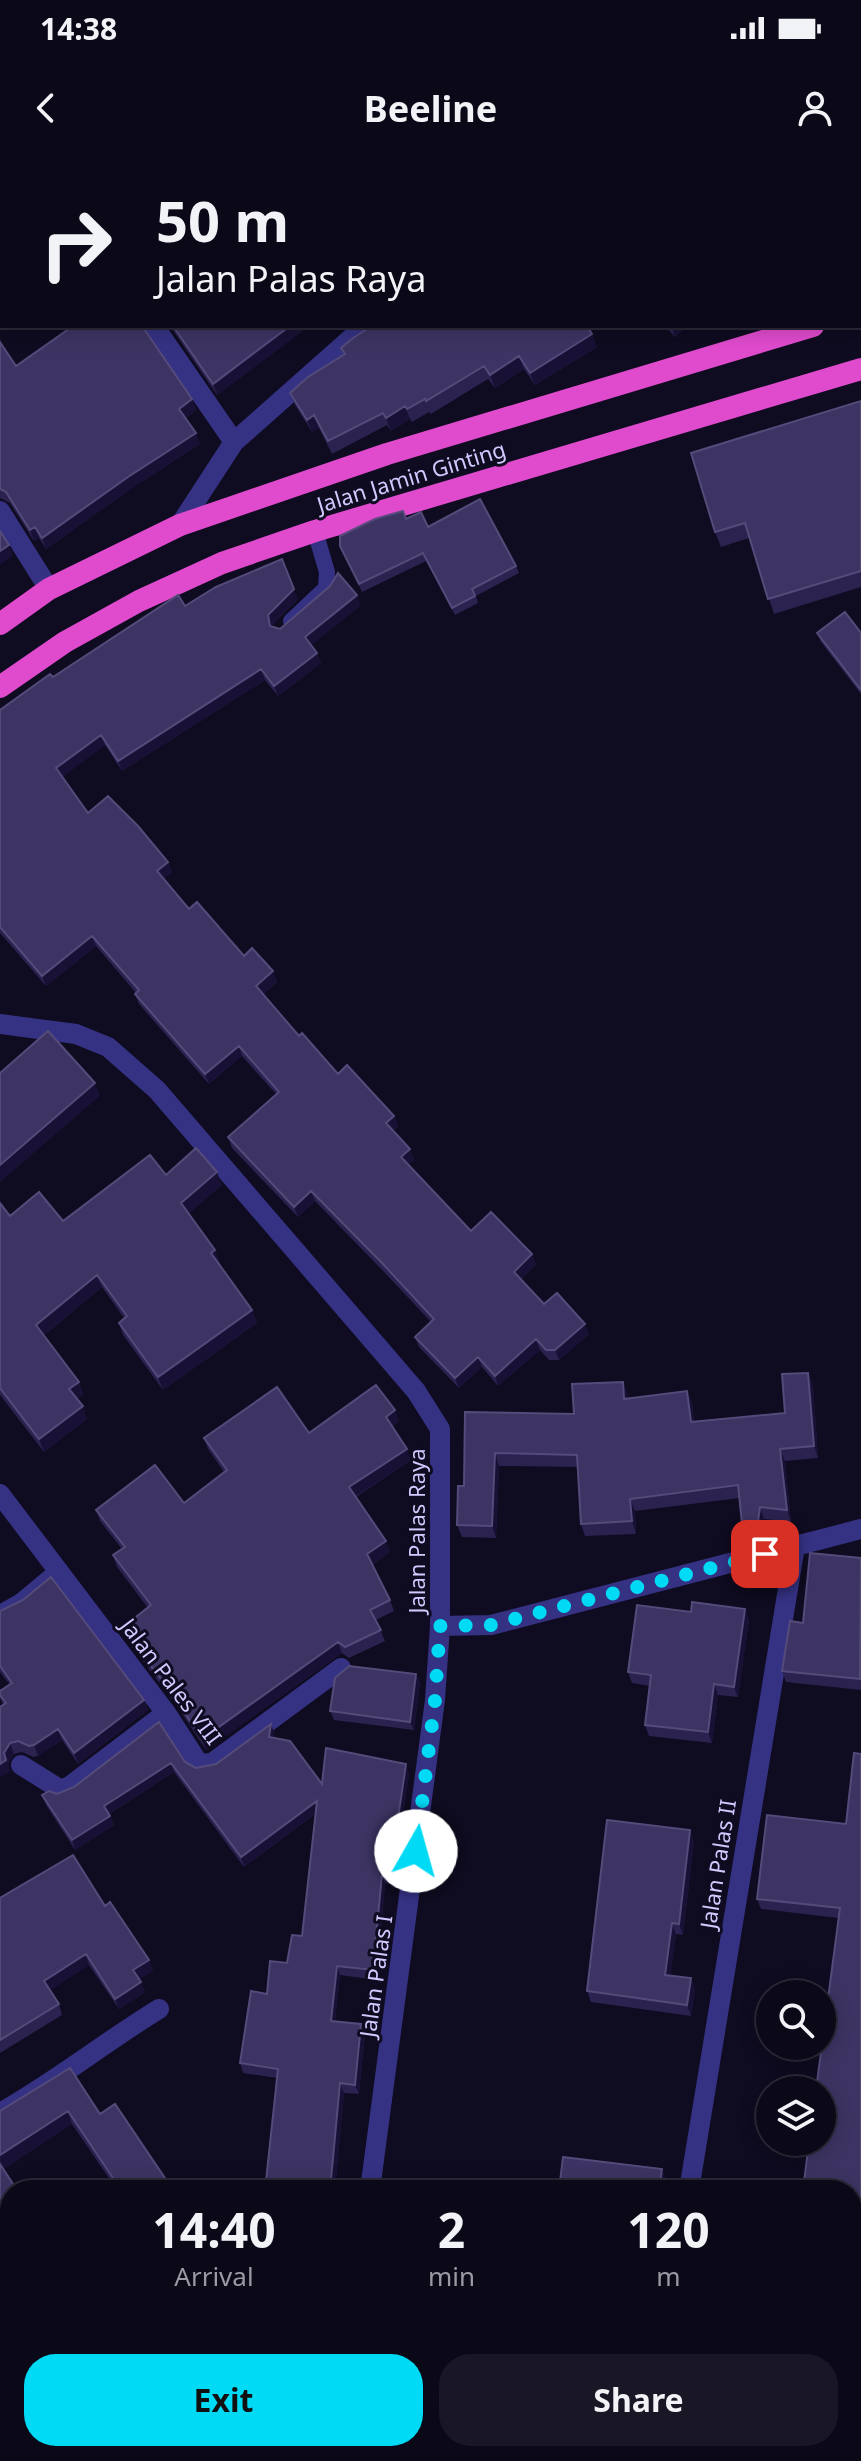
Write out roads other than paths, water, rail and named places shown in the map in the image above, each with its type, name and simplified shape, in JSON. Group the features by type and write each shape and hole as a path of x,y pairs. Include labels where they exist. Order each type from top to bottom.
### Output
{"highway":[{"name":"Jalan Jamin Ginting","path":"0,624 49,589 180,525 387,454 806,328"},
{"name":"Jalan Jamin Ginting","path":"0,687 65,642 139,601 222,563 315,531 861,369"}],"street":[{"path":"155,328 234,442"},
{"path":"180,525 234,442 363,328"},
{"path":"0,511 49,589"},
{"name":"Jalan Palas Raya","path":"0,1024 76,1034 108,1047 118,1055 157,1090 416,1391 440,1429 440,1626 491,1625 861,1529"},
{"name":"Jalan Pales VIII","path":"0,1494 166,1713 199,1764 212,1763 341,1668"},
{"name":"Jalan Palas II","path":"691,2180 795,1546"},
{"name":"Jalan Palas I","path":"371,2180 435,1700 440,1626"},
{"path":"21,1765 61,1790 166,1713"},
{"path":"0,2113 159,2009"}],"lane":[{"path":"282,629 326,588 327,572 315,531"},
{"path":"0,1613 21,1601 57,1571"}]}
